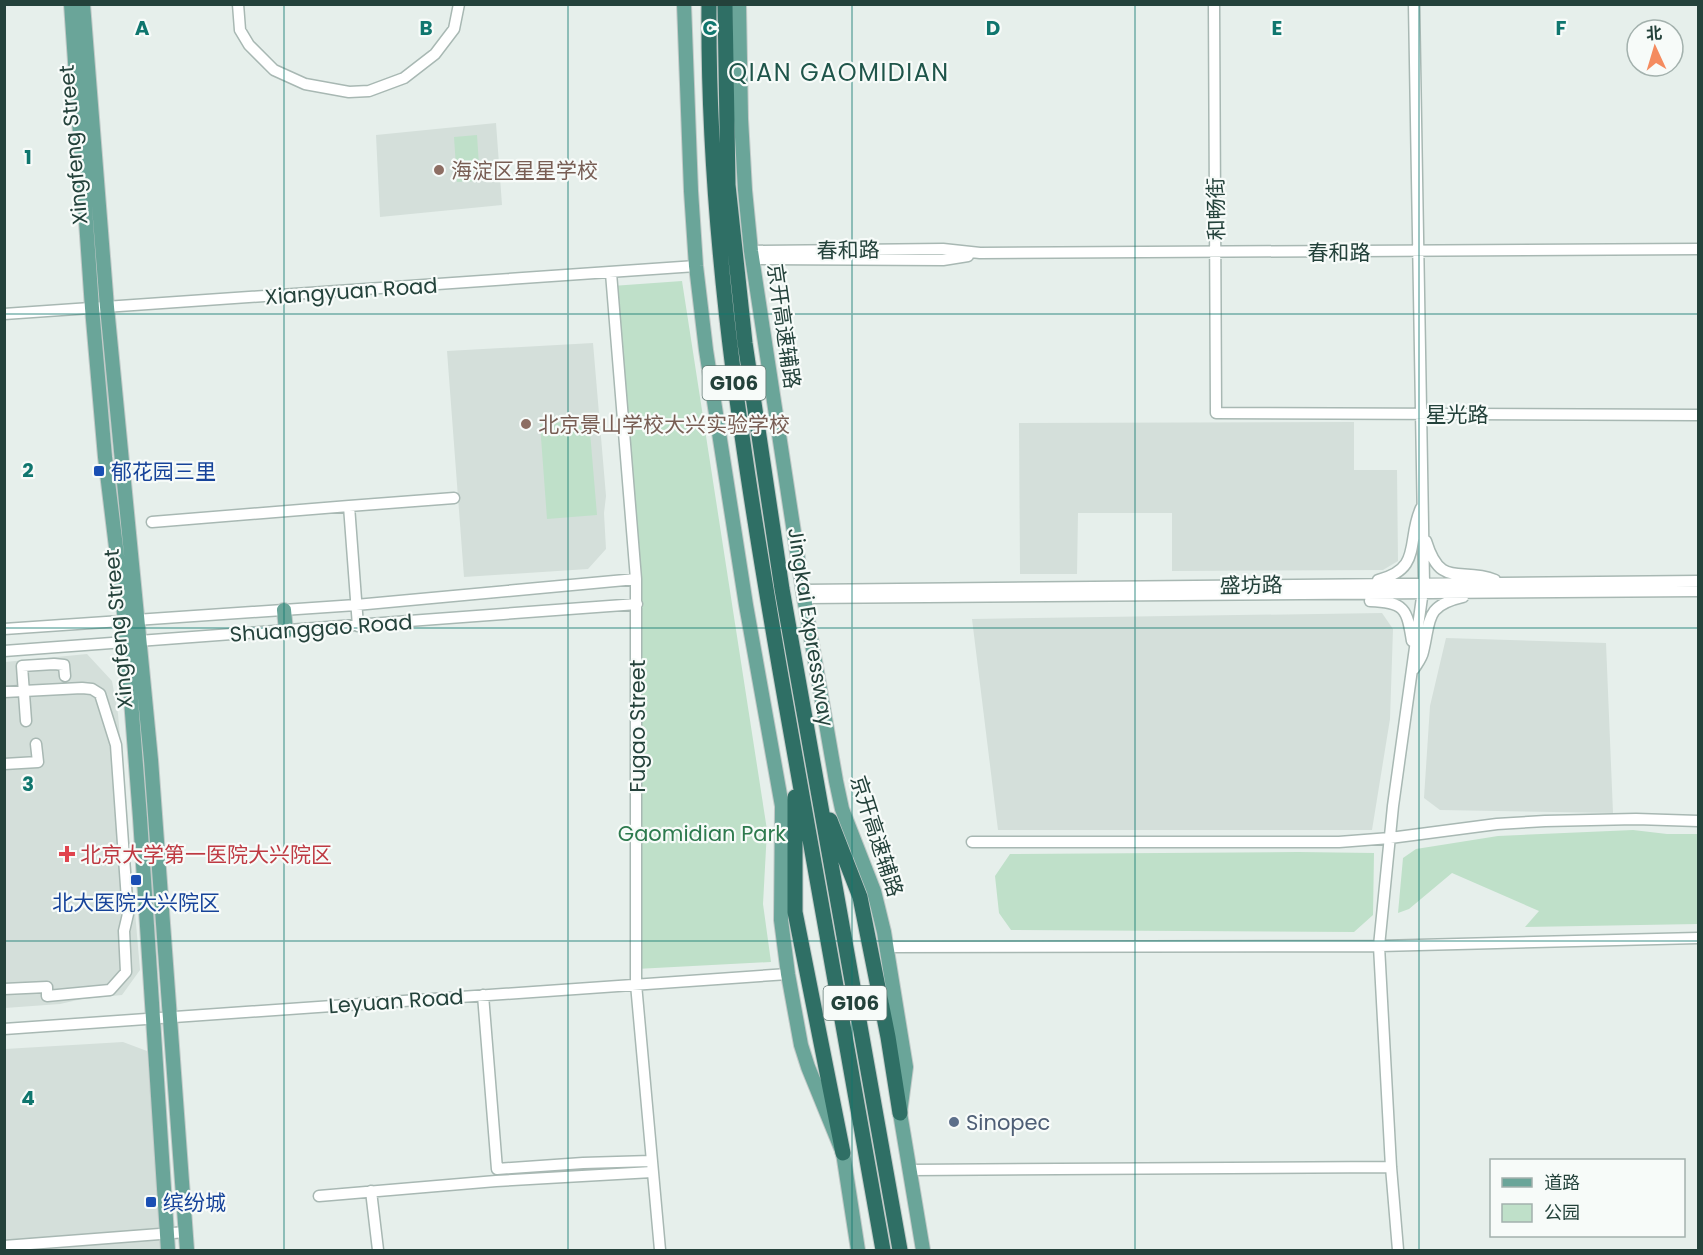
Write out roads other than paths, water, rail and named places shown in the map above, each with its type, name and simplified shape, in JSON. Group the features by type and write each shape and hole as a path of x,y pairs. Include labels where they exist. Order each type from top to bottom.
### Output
{"highway":[{"name":"Jingkai Expressway","path":"709,4 713,188 729,347 766,592 803,757 900,1251"},
{"name":"Jingkai Expressway","path":"725,4 728,185 745,343 782,589 803,757 883,1251"},
{"path":"803,757 860,897 888,1037 900,1113"},
{"path":"803,757 795,912 843,1153"}],"main road":[{"name":"Xingfeng Street","path":"71,4 92,308 105,457 126,642 145,876 168,1251"},
{"name":"Xingfeng Street","path":"83,4 107,307 152,771 187,1251"},
{"path":"684,4 696,266 706,350 746,604 782,806 781,920 788,974 801,1045 843,1153 858,1251"},
{"name":"京开高速辅路","path":"740,4 741,119 752,255 804,594 842,809 874,891 887,947 906,1067 900,1113 923,1251"},
{"path":"284,610 286,631"}],"street":[{"path":"238,4 240,30 249,45 274,70 305,84 349,92 369,91 404,78 435,54 454,29 459,4"},
{"name":"和畅街","path":"1214,4 1216,413"},
{"path":"1398,1251 1379,946 1390,838 1423,589 1414,4"},
{"name":"春和路","path":"752,255 943,260 980,254 1698,249"},
{"name":"Xiangyuan Road","path":"4,314 696,266"},
{"name":"Fugao Street","path":"611,273 637,604 636,984 660,1251"},
{"name":"星光路","path":"1216,413 1698,414"},
{"path":"105,457 122,455"},
{"path":"152,522 454,498"},
{"path":"1361,584 1386,578 1402,570 1410,560 1414,523 1422,505"},
{"path":"349,506 358,626"},
{"path":"1422,528 1431,557 1445,573 1482,575 1501,583"},
{"name":"Shuanggao Road","path":"4,630 356,605 636,579"},
{"name":"盛坊路","path":"804,594 1335,594 1501,583 1698,581"},
{"name":"盛坊路","path":"804,594 1361,584 1478,593 1698,591"},
{"path":"1411,674 1423,654 1430,616 1438,608 1455,599 1478,593"},
{"path":"1335,594 1360,600 1395,603 1403,609 1410,629 1414,656"},
{"name":"Shuanggao Road","path":"4,651 637,604"},
{"path":"26,721 22,666 54,664 64,666 65,676"},
{"path":"4,692 82,688 92,689 100,694 116,745 128,914 124,931 126,972 110,990 47,996 47,987 4,989"},
{"path":"4,764 38,762 36,744"},
{"path":"972,842 1339,842 1545,820 1698,821"},
{"path":"887,947 1379,946 1698,938"},
{"name":"Leyuan Road","path":"4,1029 788,974"},
{"path":"483,995 497,1169 583,1163 652,1166"},
{"path":"319,1196 652,1166"},
{"path":"910,1170 1391,1167"},
{"path":"371,1191 378,1251"},
{"path":"4,1246 186,1232"}],"place":[{"name":"海淀区星星学校","path":"439,170"},
{"name":"北京景山学校大兴实验学校","path":"526,424"},
{"name":"郁花园三里","path":"99,471"},
{"name":"北京大学第一医院大兴院区","path":"67,854"},
{"name":"北大医院大兴院区","path":"136,880"},
{"name":"Sinopec","path":"954,1122"},
{"name":"缤纷城","path":"151,1202"}],"district":[{"name":"QIAN GAOMIDIAN","path":"839,72"}],"park label":[{"name":"Gaomidian Park","path":"702,833"}]}
